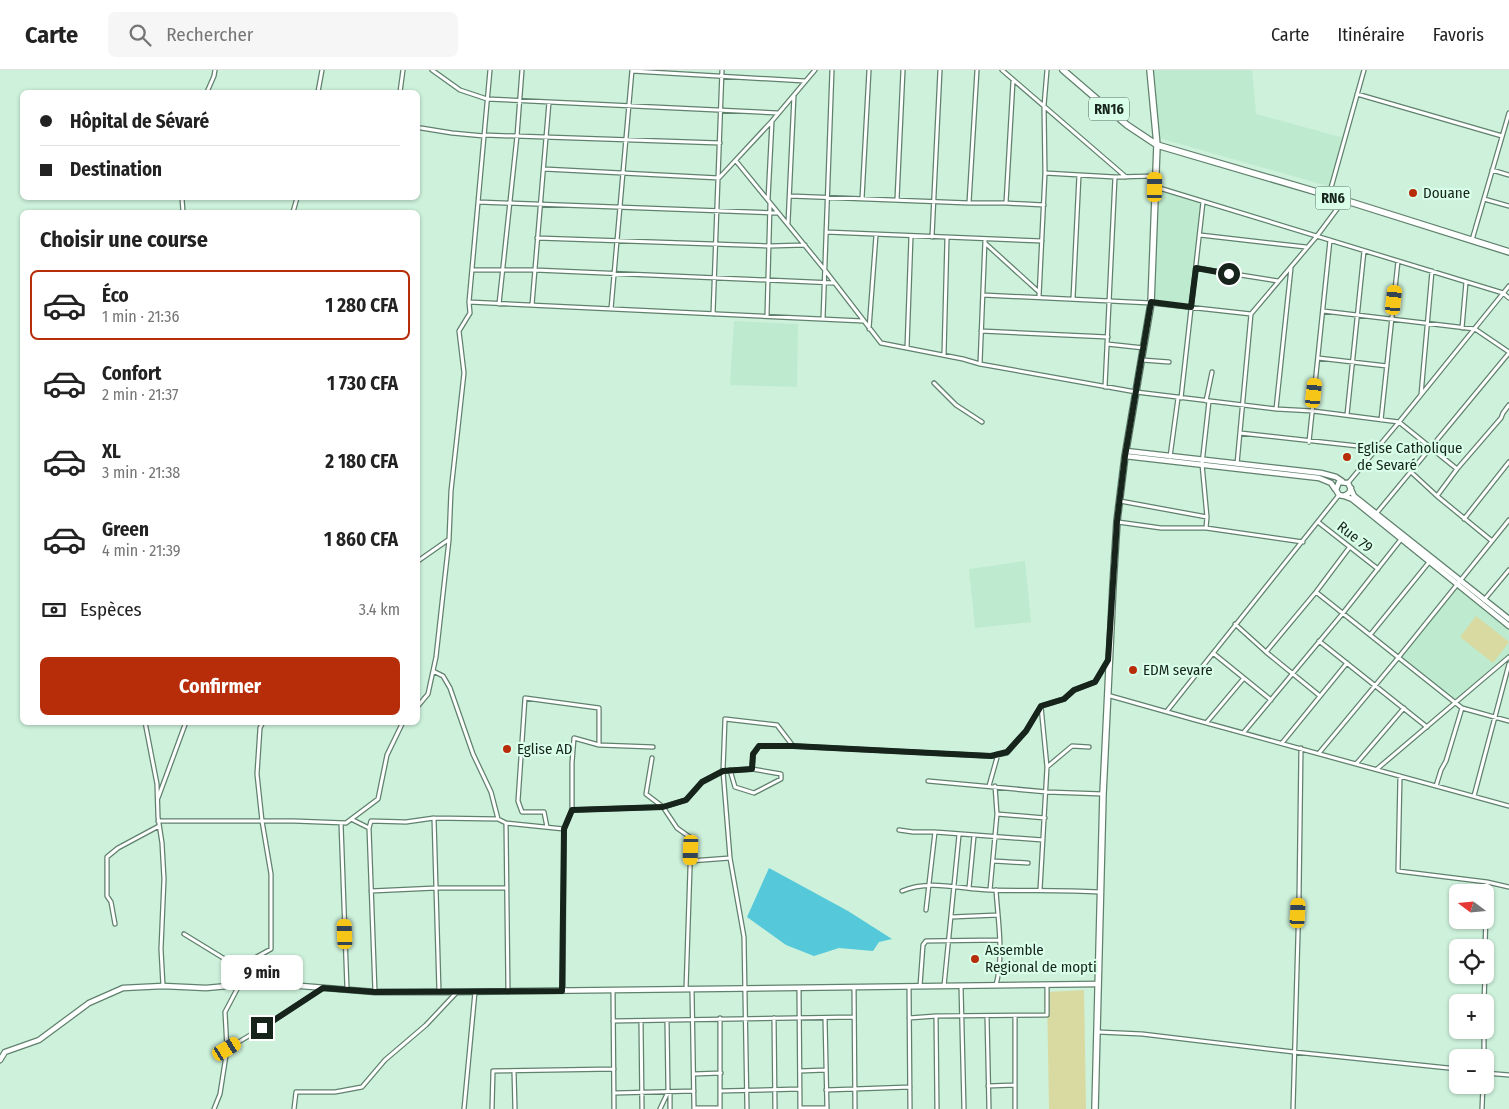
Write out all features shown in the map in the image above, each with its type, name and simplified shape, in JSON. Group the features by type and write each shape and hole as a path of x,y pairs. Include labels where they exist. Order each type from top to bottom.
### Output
{"main road":[{"name":"RN16","path":"1064,70 1127,124 1157,145"},
{"path":"1094,1109 1108,660 1117,521 1126,453 1151,302 1157,145 1150,70"},
{"name":"RN6","path":"1157,145 1344,200 1509,252"}],"street":[{"path":"208,90 215,70"},
{"path":"318,90 322,70"},
{"path":"400,90 403,70"},
{"path":"432,70 460,90 487,99 778,113"},
{"path":"420,704 428,694 436,657 449,540 451,491 464,373 459,331 470,313 469,302 490,70"},
{"path":"499,304 522,70"},
{"path":"611,309 632,70 722,78 805,82"},
{"path":"713,314 722,70"},
{"path":"544,169 719,178 772,121 815,70"},
{"path":"823,318 832,70"},
{"path":"862,199 869,70"},
{"path":"897,200 904,70"},
{"path":"932,237 940,70"},
{"path":"969,203 977,70"},
{"path":"1002,70 1126,177"},
{"path":"1039,295 1044,205 1044,106 1047,70"},
{"path":"1329,196 1364,70"},
{"path":"1006,203 1013,80"},
{"path":"788,224 794,94"},
{"path":"1357,94 1502,136"},
{"path":"532,305 549,102"},
{"path":"1472,241 1509,113"},
{"path":"768,200 772,121"},
{"path":"421,128 452,134 720,143"},
{"path":"736,161 824,269 880,343 980,364 1136,392 1399,422 1456,469"},
{"path":"1492,170 1509,175"},
{"path":"1045,173 1115,177 1155,176"},
{"path":"1073,299 1079,174"},
{"path":"1105,387 1115,177"},
{"path":"1155,187 1503,293 1509,298"},
{"path":"790,196 1044,205"},
{"path":"1484,199 1509,206"},
{"path":"1236,466 1251,314 1317,236 1344,200"},
{"path":"478,202 778,213"},
{"path":"1170,458 1191,307 1203,202"},
{"path":"767,316 770,204"},
{"path":"826,232 985,241 1042,241"},
{"path":"869,329 876,235"},
{"path":"1200,235 1306,247"},
{"path":"907,348 911,236"},
{"path":"538,238 769,246 805,245"},
{"path":"944,355 947,238"},
{"path":"1309,442 1330,240"},
{"path":"985,241 1039,295"},
{"path":"980,364 985,241"},
{"path":"1347,415 1364,251"},
{"path":"1382,420 1398,261"},
{"path":"1276,409 1291,266"},
{"path":"1196,268 1278,281"},
{"path":"472,270 535,270 614,275 834,283"},
{"path":"1420,396 1432,271"},
{"path":"1462,328 1466,282"},
{"path":"1347,484 1509,286"},
{"path":"983,295 1039,295 1073,299 1151,302 1251,314"},
{"path":"469,302 863,321"},
{"path":"1322,311 1475,329 1509,353 1375,516"},
{"path":"981,332 1108,337"},
{"path":"1107,344 1144,348"},
{"path":"1318,358 1387,366"},
{"path":"1142,360 1169,362"},
{"path":"1206,528 1207,516 1202,462 1212,372"},
{"path":"934,383 956,405 982,422"},
{"path":"1436,496 1456,469 1501,418 1509,405"},
{"path":"1240,433 1377,448"},
{"path":"1126,453 1236,466 1319,478 1331,482 1340,494 1352,499 1375,516 1508,621"},
{"path":"1464,519 1509,462"},
{"path":"1236,466 1321,473 1336,477 1347,484 1354,496 1375,516"},
{"path":"1411,472 1436,496 1492,541"},
{"path":"1340,494 1337,484 1347,484"},
{"path":"1167,711 1340,494 1349,493 1347,484"},
{"path":"1120,501 1207,516"},
{"path":"1319,753 1509,520"},
{"path":"1117,521 1161,528 1206,528 1302,542"},
{"name":"Rue 79","path":"1318,522 1378,570"},
{"path":"1244,732 1343,613 1402,538"},
{"path":"420,560 449,540"},
{"path":"1266,652 1350,548"},
{"path":"1370,635 1431,560"},
{"path":"1483,602 1509,570"},
{"path":"1316,592 1455,704 1462,708 1509,721"},
{"path":"1235,624 1320,696"},
{"path":"1319,641 1427,727"},
{"path":"1213,653 1271,700"},
{"path":"1377,769 1509,658"},
{"path":"752,769 753,754 759,746 991,756 1007,752 1026,731 1041,706 1064,699 1074,690 1095,682 1108,660"},
{"path":"1282,743 1347,663"},
{"path":"1474,796 1509,664"},
{"path":"433,671 443,676 450,688 473,754 491,792 498,819"},
{"path":"1207,722 1244,678"},
{"path":"1107,694 1436,786 1509,804"},
{"path":"547,827 544,812 522,812 518,801 525,698 599,708 599,745"},
{"path":"1040,890 1047,792 1047,767 1041,706"},
{"path":"1356,764 1404,708"},
{"path":"1436,786 1446,761 1462,708"},
{"path":"747,1109 744,938 730,858 723,771 725,719 777,726 793,746"},
{"path":"146,725 157,784 158,821 162,843 164,879 161,936 163,986"},
{"path":"157,801 185,725"},
{"path":"214,1109 220,1094 227,1049 225,1012 253,959 271,950 272,874 262,821 257,774 262,725"},
{"path":"158,821 346,823 378,798 387,755 402,725"},
{"path":"562,991 564,829 572,810 574,738 599,745 652,746"},
{"path":"1047,767 1072,746 1089,747"},
{"path":"1293,1109 1301,748"},
{"path":"989,786 998,754"},
{"path":"652,758 646,794 663,807 678,828 691,838 686,990"},
{"path":"572,810 663,807 686,800 702,782 723,771 730,770 752,769 781,774 781,779 754,793 735,787 730,770"},
{"path":"1400,776 1398,871 1487,882 1509,887"},
{"path":"928,781 1047,792 1103,794"},
{"path":"990,890 997,814 995,786"},
{"path":"997,814 1045,818"},
{"path":"434,818 439,992"},
{"path":"375,992 369,828 371,821 406,822 434,818 498,819 506,823 564,829"},
{"path":"351,819 369,828"},
{"path":"342,823 347,990"},
{"path":"506,823 508,992"},
{"path":"114,924 111,902 107,896 107,857 118,848 159,826"},
{"path":"899,830 1043,840"},
{"path":"926,910 935,832"},
{"path":"944,986 959,834"},
{"path":"969,888 974,836"},
{"path":"690,860 730,858"},
{"path":"994,862 1028,863"},
{"path":"1485,939 1487,882"},
{"path":"902,891 912,887 954,886 990,890 1100,892"},
{"path":"371,891 436,888 506,888"},
{"path":"996,890 999,940 999,974 996,986"},
{"path":"951,917 998,915"},
{"path":"184,934 246,972"},
{"path":"920,987 923,945 926,941 999,940"},
{"path":"0,1060 2,1051 39,1040 89,1003 123,988 163,986 206,988 239,985 288,986 375,992 508,992 1098,984"},
{"path":"909,1018 1047,1015 1047,985"},
{"path":"962,986 964,1109"},
{"path":"909,987 910,1109"},
{"path":"227,1049 323,988"},
{"path":"854,988 856,1109"},
{"path":"799,989 800,1109 827,1108 825,1018"},
{"path":"692,990 694,1109 720,1108 720,1018"},
{"path":"613,991 614,1109"},
{"path":"294,1109 296,1092 335,1092 362,1087 385,1060 426,1025 457,992"},
{"path":"464,1109 475,992"},
{"path":"936,1016 937,1109"},
{"path":"987,1016 989,1109"},
{"path":"1015,1016 1016,1109"},
{"path":"614,1021 854,1017"},
{"path":"774,1018 775,1109"},
{"path":"667,1020 670,1109"},
{"path":"641,1021 642,1109"},
{"path":"1097,1032 1142,1034 1449,1068"},
{"path":"492,1109 493,1071 614,1069"},
{"path":"514,1070 515,1109"},
{"path":"800,1071 826,1070"},
{"path":"694,1074 721,1073"},
{"path":"1494,1074 1509,1075"},
{"path":"988,1086 1015,1085"},
{"path":"826,1090 910,1087"},
{"path":"720,1091 800,1089"},
{"path":"660,1109 669,1092"},
{"path":"614,1093 694,1092"},
{"path":"1482,1109 1483,1094"}],"shaded area":[{"path":"1154,70 1252,70 1256,114 1344,138 1331,187 1159,138"},
{"path":"1158,191 1202,202 1191,305 1155,301"},
{"path":"734,321 798,324 797,387 730,385"},
{"path":"1025,561 1031,622 975,628 969,569"},
{"path":"1457,587 1509,628 1509,656 1454,702 1400,657"},
{"path":"1476,616 1509,642 1493,663 1460,637"},
{"path":"1084,990 1086,1109 1049,1109 1047,992"}],"water":[{"path":"769,868 848,911 892,939 879,942 873,951 839,948 814,956 786,945 747,917"}],"place":[{"name":"Douane","path":"1413,193"},
{"name":"Eglise Catholique de Sevaré","path":"1347,457"},
{"name":"EDM sevare","path":"1133,670"},
{"name":"Eglise AD","path":"507,749"},
{"name":"Assemble Regional de mopti","path":"975,959"}],"route":[{"path":"262,1028 323,988 375,992 562,991 564,829 572,810 663,807 686,800 702,782 723,771 752,769 753,754 759,746 899,750 991,756 1007,752 1026,731 1041,706 1064,699 1074,690 1095,682 1108,660 1117,521 1125,456 1151,302 1191,307 1196,268 1229,274"}]}
